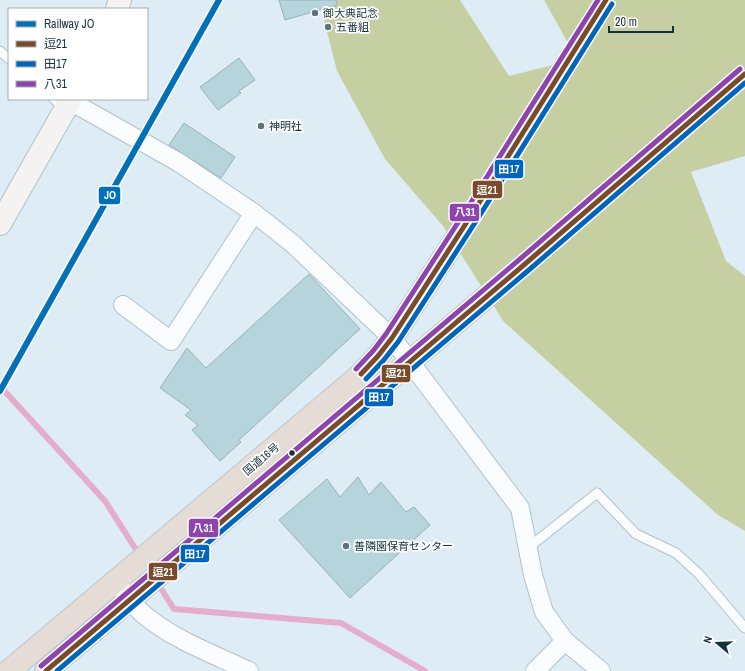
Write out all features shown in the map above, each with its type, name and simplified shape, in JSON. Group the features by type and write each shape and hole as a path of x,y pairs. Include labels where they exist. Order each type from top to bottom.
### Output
{"highway":[{"name":"国道16号","path":"9,671 358,377 378,356 392,338 474,211"},
{"name":"国道16号","path":"46,671 525,264"}],"street":[{"path":"0,224 65,102 178,162 254,213 293,244 392,338 520,508 533,575 544,612 564,642 601,671"},
{"path":"123,305 171,341 254,213"},
{"path":"121,577 143,614 169,634 222,662 249,671"},
{"path":"535,671 564,642"}],"lane":[{"path":"0,51 8,58"},
{"path":"528,548 597,493 636,534 676,553 699,574 745,628"}],"green space":[{"path":"319,0 460,0 509,76 577,59 544,0 745,0 745,156 691,172 726,261 745,276 745,531 718,515 504,322 443,226 385,159 337,71"}],"building":[{"path":"279,0 336,0 337,5 285,20"},
{"path":"239,58 255,80 239,91 241,93 218,110 200,87"},
{"path":"184,123 235,157 221,178 169,145"},
{"path":"309,274 360,329 239,440 241,442 220,461 192,430 198,425 185,415 191,410 160,388 187,348 206,368"},
{"path":"358,477 369,495 381,482 406,512 414,507 430,525 350,598 279,520 327,479 340,497"}],"waterway":[{"path":"0,386 105,501 174,609 341,623 425,671"}],"tunnel":[{"path":"474,211 606,0"},
{"path":"525,264 745,74"}],"rail line":[{"name":"JO","path":"0,391 219,0"}],"transit line":[{"name":"八31","path":"356,369 386,334 598,0"},
{"name":"逗21","path":"361,374 392,338 474,211 606,0"},
{"name":"田17","path":"366,379 398,342 480,215 612,4"},
{"name":"八31","path":"41,666 520,259 740,69"},
{"name":"逗21","path":"46,671 525,264 745,74"},
{"name":"田17","path":"57,671 530,269 745,83"}],"place":[{"name":"御大典記念","path":"315,13"},
{"name":"五番組","path":"328,27"},
{"name":"神明社","path":"261,126"},
{"name":"善隣園保育センター","path":"346,546"}]}
